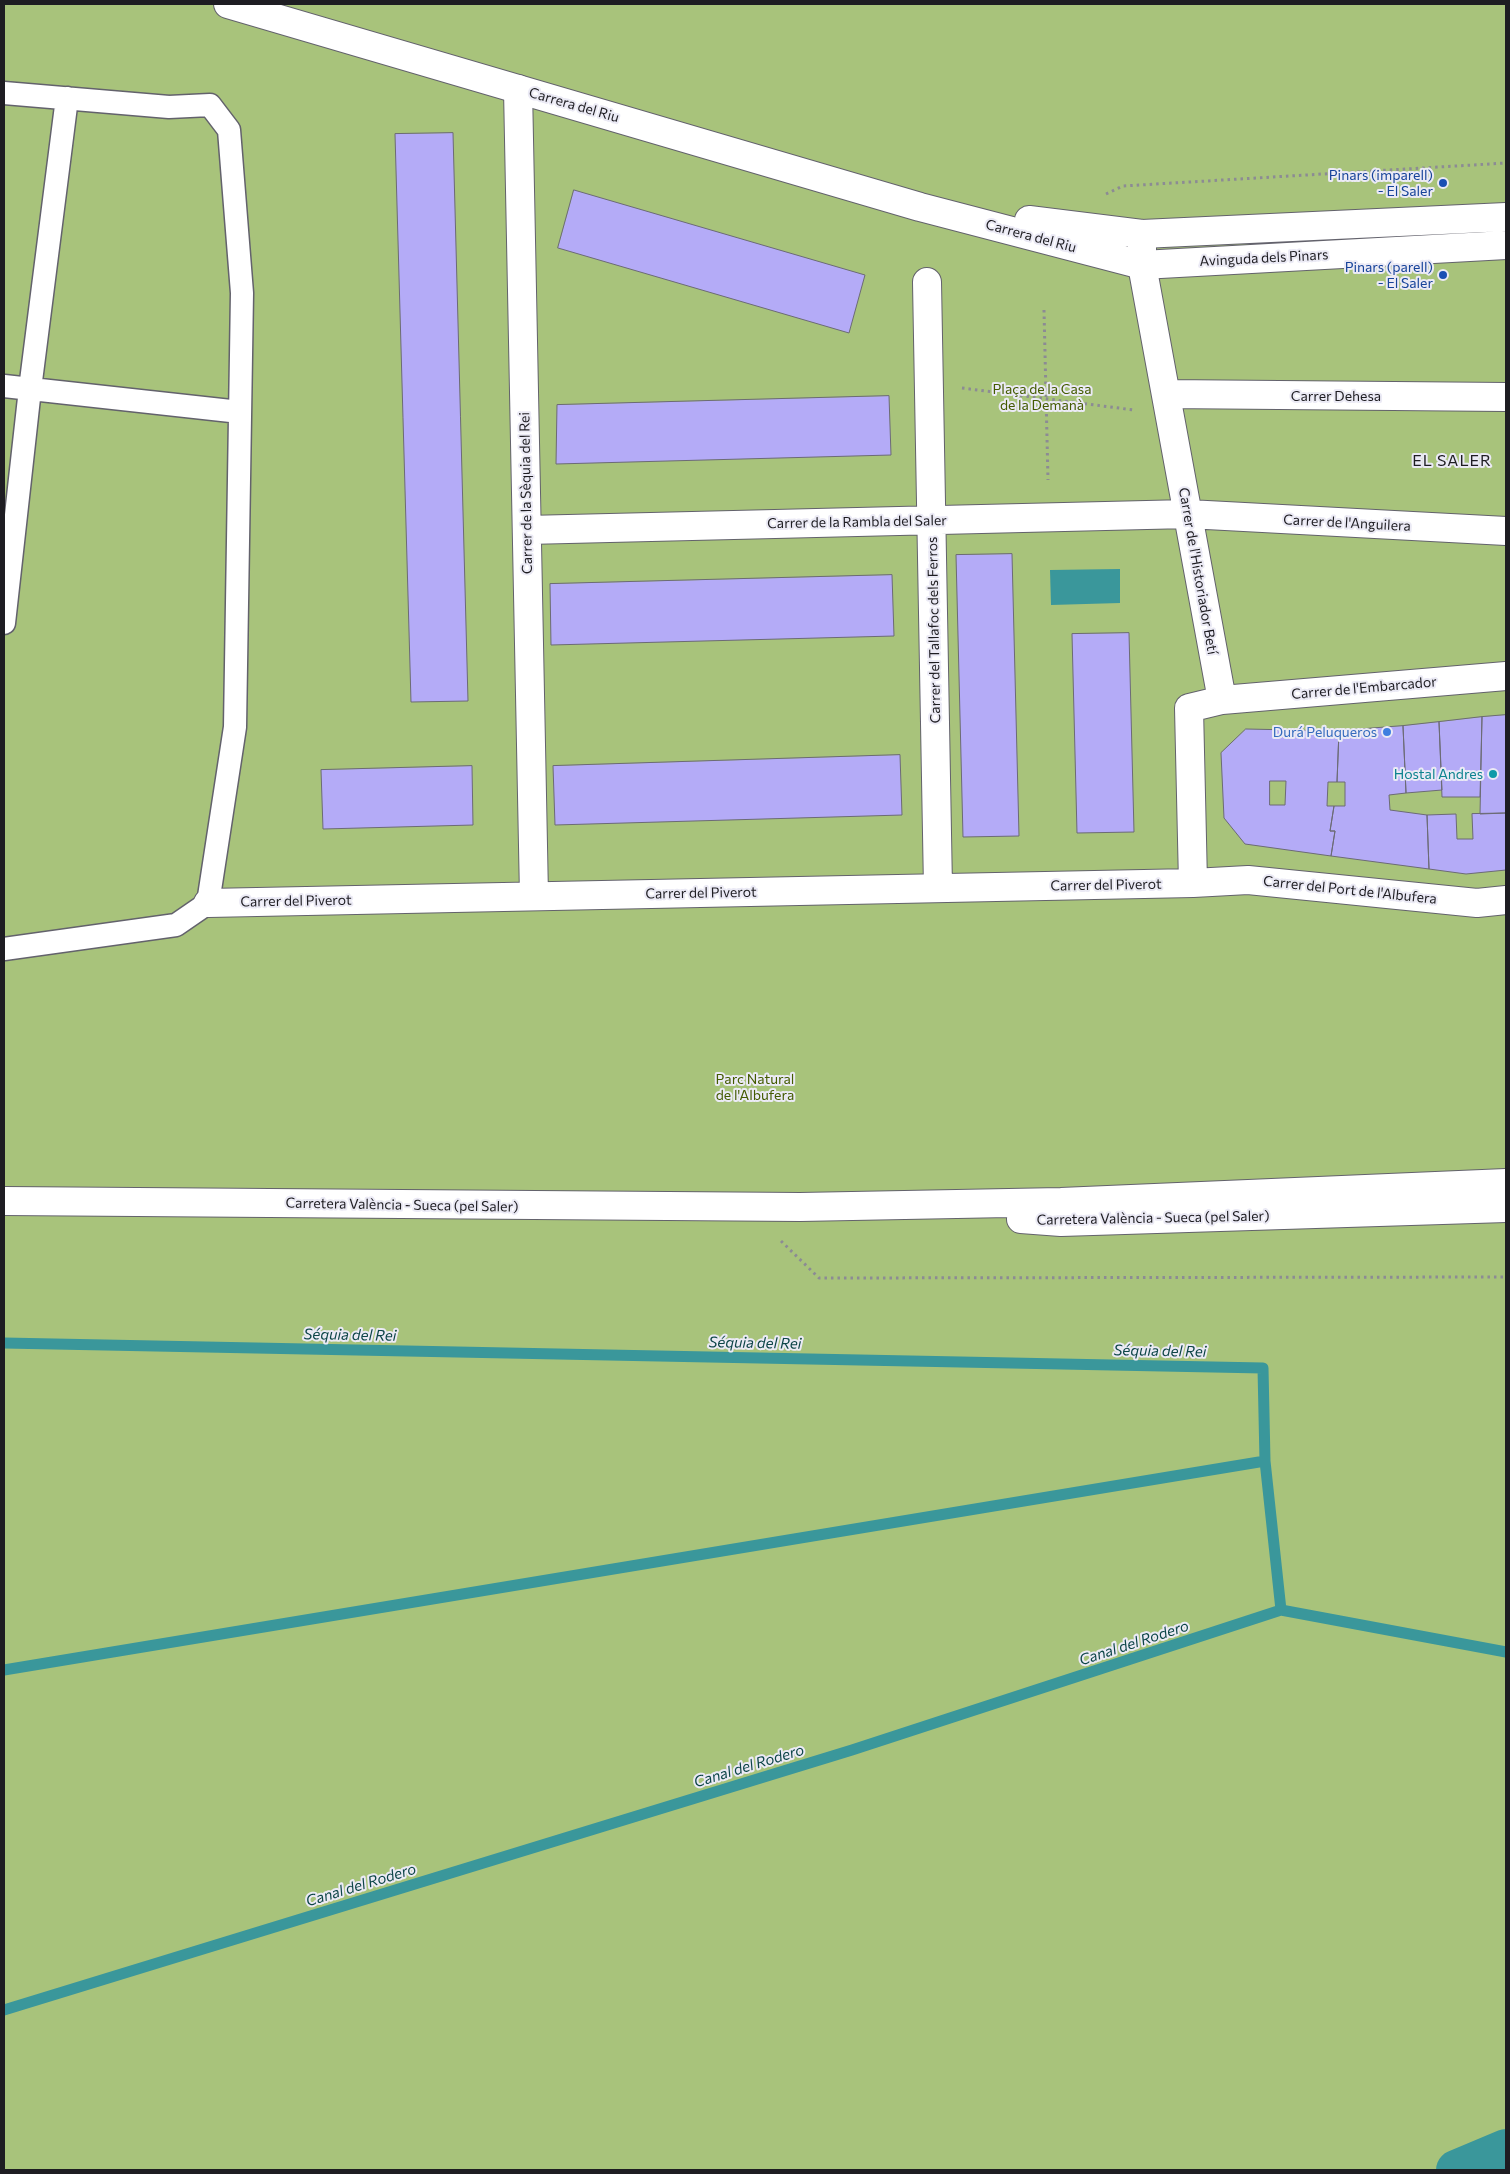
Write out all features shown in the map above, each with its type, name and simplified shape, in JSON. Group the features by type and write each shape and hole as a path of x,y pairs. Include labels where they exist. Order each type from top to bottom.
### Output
{"street":[{"name":"Carrera del Riu","path":"228,4 920,207 1142,265"},
{"name":"Carrer de la Sèquia del Rei","path":"518,89 534,896"},
{"name":"Carrera del Riu","path":"920,207 1142,234"},
{"path":"1142,234 1506,217"},
{"name":"Carrer de l'Historiador Betí","path":"1142,234 1142,265 1222,700"},
{"name":"Avinguda dels Pinars","path":"1142,265 1506,245"},
{"name":"Carrer del Tallafoc dels Ferros","path":"928,282 938,888"},
{"name":"Carrer Dehesa","path":"1166,394 1506,397"},
{"name":"Carrer de la Rambla del Saler","path":"527,530 1188,514"},
{"name":"Carrer de l'Anguilera","path":"1188,514 1506,531"},
{"name":"Carrer de l'Embarcador","path":"1222,700 1506,676"},
{"path":"1193,884 1189,708 1222,700"},
{"name":"Carrer del Port de l'Albufera","path":"1193,884 1248,880 1477,903 1506,900"},
{"name":"Carrer del Piverot","path":"208,903 1193,884"},
{"name":"Carretera València - Sueca (pel Saler)","path":"4,1201 746,1208 1061,1202 1506,1183"},
{"name":"Carretera València - Sueca (pel Saler)","path":"800,1207 1061,1222 1506,1208"}],"lane":[{"path":"4,93 169,107 210,105 229,130 242,294 235,727 208,903 176,925 4,949"},
{"path":"4,623 30,389 67,98"},
{"path":"4,386 240,412"}],"path":[{"path":"1123,186 1506,163"},
{"path":"1044,310 1048,480"},
{"path":"958,387 1138,410"},
{"path":"746,1208 820,1278 1506,1277"}],"green space":[{"name":"Parc Natural de l'Albufera","path":"4,4 1506,4 1506,2170 4,2170"}],"water":[{"path":"1120,569 1120,603 1051,605 1050,570"}],"building":[{"path":"453,133 468,701 411,702 395,134"},
{"path":"574,190 865,275 849,333 558,248"},
{"path":"889,396 891,455 556,464 557,405"},
{"path":"1012,554 1019,836 963,837 956,555"},
{"path":"892,575 894,636 551,645 550,584"},
{"path":"1129,633 1134,832 1077,833 1072,634"},
{"name":"Hostal Andres","path":"1506,715 1506,813 1480,814 1482,717"},
{"path":"1482,717 1480,797 1442,797 1439,722"},
{"path":"1439,722 1442,790 1406,793 1403,726"},
{"path":"1403,726 1406,793 1389,795 1390,810 1427,815 1429,869 1331,856 1335,831 1330,831 1334,806 1345,806 1345,782 1337,782 1339,731"},
{"path":"1246,729 1339,731 1337,782 1328,782 1327,806 1334,806 1330,831 1335,831 1331,856 1245,844 1224,818 1221,753","holes":["1270,781 1286,781 1285,805 1270,805"]},
{"path":"900,755 902,815 555,825 553,766"},
{"path":"472,766 473,825 323,829 321,770"},
{"path":"1506,813 1506,870 1466,874 1429,869 1427,815 1456,814 1457,839 1473,839 1472,814"}],"waterway":[{"name":"Séquia del Rei","path":"4,1343 1263,1368 1265,1461 1281,1610"},
{"path":"4,1670 1265,1461"},
{"name":"Canal del Rodero","path":"4,2010 852,1750 1281,1610 1506,1652"},
{"path":"1456,2170 1506,2149"}],"place":[{"name":"Pinars (imparell) - El Saler","path":"1443,183"},
{"name":"Pinars (parell) - El Saler","path":"1443,275"},
{"name":"Durá Peluqueros","path":"1387,732"},
{"name":"Hostal Andres","path":"1493,774"}],"district":[{"name":"EL SALER","path":"1452,461"}],"park label":[{"name":"Plaça de la Casa de la Demanà","path":"1042,398"}]}
